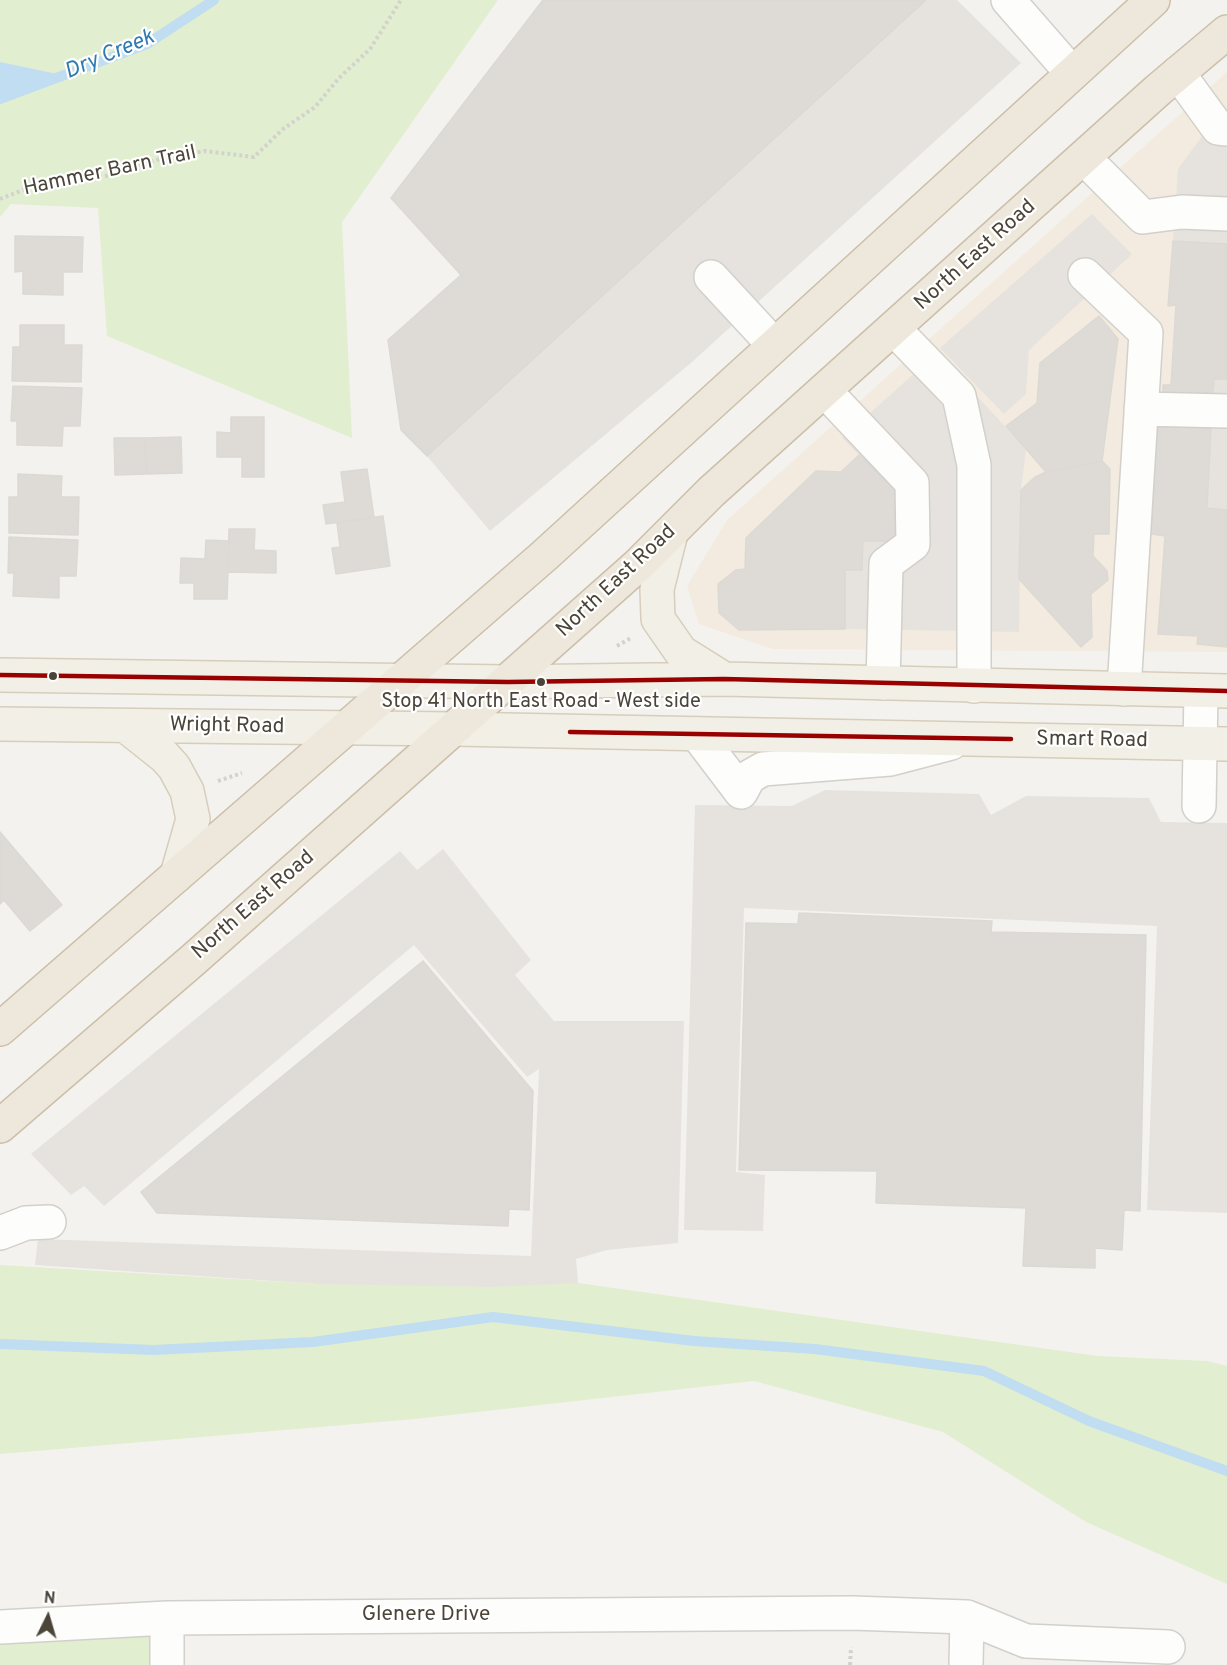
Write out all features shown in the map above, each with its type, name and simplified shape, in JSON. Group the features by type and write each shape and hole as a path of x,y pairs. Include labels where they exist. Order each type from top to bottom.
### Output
{"highway":[{"path":"0,1029 544,556 1071,72 1153,0"},
{"name":"North East Road","path":"0,1126 193,960 508,682 638,566 711,492 1178,73 1227,32"}],"main road":[{"path":"671,533 657,589 658,620 681,652 724,679"},
{"path":"0,675 508,682 724,679 1214,691"},
{"name":"Wright Road","path":"0,724 454,729"},
{"path":"126,726 165,757 174,767 187,791 193,819 177,875"},
{"name":"Smart Road","path":"454,729 1214,744"}],"street":[{"path":"1008,0 1071,72"},
{"path":"1178,73 1218,128 1227,129"},
{"path":"1084,158 1143,217 1182,212 1227,214"},
{"path":"1085,275 1146,333 1124,689"},
{"path":"711,277 774,345"},
{"path":"894,329 959,396 975,465 974,686"},
{"path":"825,391 912,483 913,544 886,564 883,682"},
{"path":"1141,409 1227,411"},
{"path":"1199,806 1214,744 1214,691"},
{"path":"697,734 741,792 749,777 763,769 890,759 970,739"},
{"path":"0,1233 26,1223 49,1222"},
{"name":"Glenere Drive","path":"0,1627 166,1618 852,1613 967,1617"},
{"path":"966,1665 967,1617 1026,1641 1129,1655 1168,1647"},
{"path":"166,1618 166,1665"}],"path":[{"name":"Hammer Barn Trail","path":"0,199 33,186 106,176 160,159 205,151 254,158 283,129 315,107 339,78 370,49 401,0"},
{"path":"610,649 636,634"},
{"path":"209,784 248,771"}],"shaded area":[{"path":"926,0 957,0 1021,63 692,362 490,531 427,456"},
{"path":"1227,72 1227,652 772,649 699,624 687,586 727,520"},
{"path":"1220,112 1227,113 1227,244 1173,241 1178,169"},
{"path":"1092,214 1132,254 1029,350 1026,394 1004,414 940,348"},
{"path":"937,353 1026,449 1021,490 1019,632 845,629 845,570 862,570 863,541 895,490 842,438"},
{"path":"1214,379 1227,379 1227,510 1207,508"},
{"path":"825,790 979,794 991,815 1026,796 1149,798 1161,822 1227,823 1227,1213 1147,1210 1157,926 744,908 736,1172 765,1175 763,1231 684,1230 695,805 792,806"},
{"path":"443,849 531,960 515,975 554,1021 684,1021 678,1243 607,1250 576,1259 578,1283 492,1287 318,1284 35,1265 38,1239 531,1256 539,1069 527,1077 414,945 104,1206 84,1186 71,1195 31,1154 400,851 417,870"}],"green space":[{"path":"0,0 498,0 342,222 352,438 107,336 98,208 11,204 0,217"},
{"path":"0,1265 318,1284 578,1283 1098,1356 1207,1361 1227,1366 1227,1584 1086,1522 943,1432 754,1381 415,1419 0,1454"},
{"path":"167,1618 167,1665 0,1665 0,1627"}],"water":[{"path":"0,62 62,75 0,97"}],"building":[{"path":"543,0 926,0 427,456 401,430 388,340 461,275 391,198"},
{"path":"15,236 83,237 82,272 63,272 63,295 23,294 23,271 15,272"},
{"path":"1173,241 1227,244 1227,379 1214,379 1212,403 1163,400 1163,385 1171,385 1176,305 1168,306"},
{"path":"1099,316 1118,339 1102,461 1046,472 1006,426 1037,403 1040,363"},
{"path":"20,325 64,325 64,345 82,345 81,382 12,381 13,347 20,347"},
{"path":"13,386 82,388 80,426 63,426 62,446 17,445 17,421 11,421"},
{"path":"231,417 264,417 264,477 242,477 242,457 217,457 217,432 231,433"},
{"path":"1152,425 1211,429 1207,508 1227,510 1227,647 1197,644 1198,636 1158,634 1165,536 1146,533"},
{"path":"181,437 182,473 146,474 145,438"},
{"path":"114,438 145,438 146,474 115,475"},
{"path":"859,455 895,490 895,541 863,541 862,570 845,570 845,629 739,630 719,613 718,584 736,570 745,569 746,538 816,471 841,472"},
{"path":"1102,461 1110,469 1109,534 1094,534 1093,556 1107,571 1108,580 1091,594 1092,637 1081,647 1019,579 1021,490 1035,477 1046,472"},
{"path":"367,469 374,517 326,524 323,505 345,502 341,472"},
{"path":"18,474 62,476 61,497 79,497 78,535 9,533 9,497 18,497"},
{"path":"383,516 390,566 336,574 332,548 340,547 337,523"},
{"path":"229,529 255,529 254,550 276,551 276,573 228,572"},
{"path":"9,537 78,540 76,576 59,576 59,598 13,596 14,573 8,573"},
{"path":"206,540 229,541 227,599 194,599 194,583 180,583 181,558 205,559"},
{"path":"0,832 62,905 30,931 4,900 0,904"},
{"path":"799,913 992,921 991,932 1146,935 1140,1211 1124,1210 1122,1250 1095,1248 1095,1268 1023,1266 1026,1208 876,1203 877,1171 739,1170 746,923 798,924"},
{"path":"423,961 533,1091 529,1210 509,1209 508,1226 157,1213 141,1192"}],"waterway":[{"name":"Dry Creek","path":"0,99 147,44 214,0"},
{"path":"0,1344 154,1350 313,1342 493,1317 694,1341 815,1349 984,1371 1089,1421 1227,1471"}],"transit line":[{"path":"0,675 508,682 724,679 1227,691"},
{"path":"570,732 1011,739"}],"place":[{"name":"Stop 41 North East Road - West side","path":"541,682"}]}
